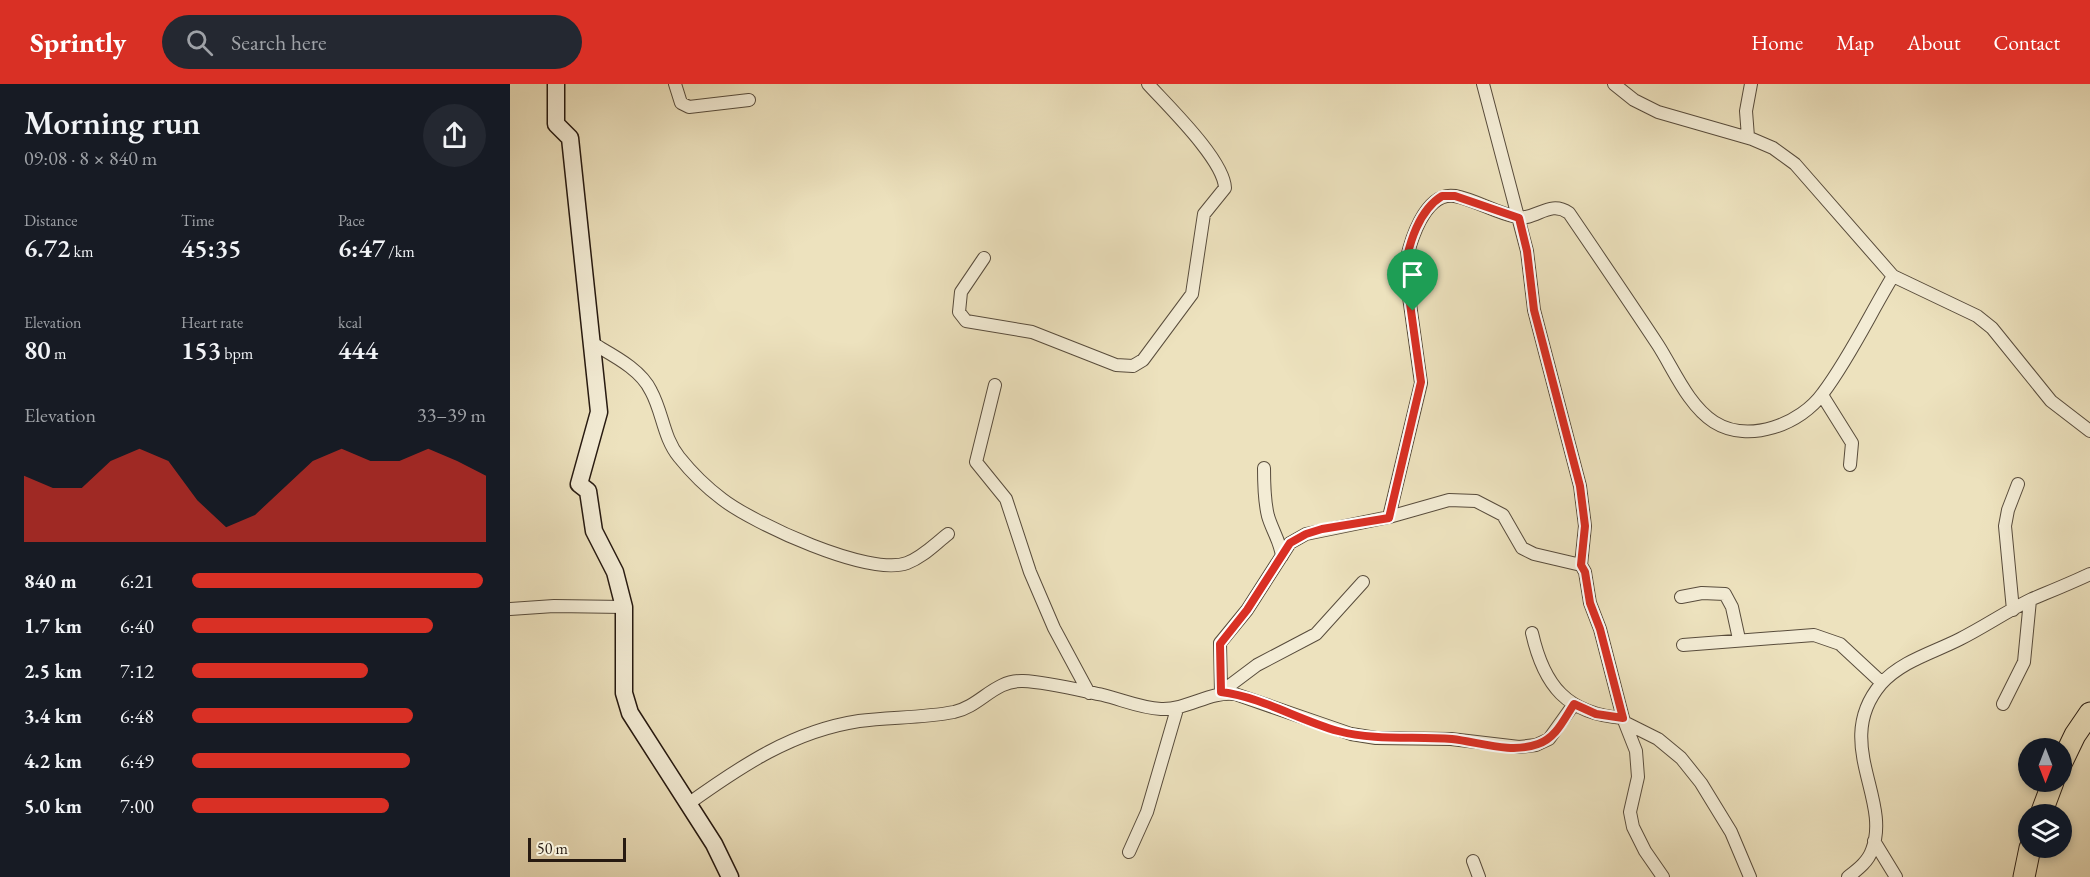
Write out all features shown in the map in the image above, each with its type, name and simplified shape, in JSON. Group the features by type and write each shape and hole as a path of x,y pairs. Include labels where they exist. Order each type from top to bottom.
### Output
{"highway":[{"path":"2072,750 2082,738 2090,713"},
{"path":"2024,877 2028,858"}],"street":[{"path":"556,84 556,124 570,138 599,412 579,484 588,491 594,531 615,572 624,607 625,700 630,713 714,844 730,877"},
{"path":"675,84 681,103 689,107 749,100"},
{"path":"984,258 960,295 959,312 966,321 1032,332 1116,365 1132,366 1143,360 1192,294 1204,214 1225,188 1221,171 1209,153 1148,84"},
{"path":"1483,84 1527,251 1534,310 1580,486 1585,526 1581,565 1585,572 1590,603 1636,751 1638,777 1630,812 1633,827 1645,851 1663,877"},
{"path":"1614,84 1634,100 1658,112 1748,137 1773,148 1807,175 1893,276 1977,316 1992,328 2051,401 2090,431"},
{"path":"1748,137 1746,111 1751,84"},
{"path":"1389,518 1420,394 1421,371 1405,268 1407,254 1430,204 1442,196 1455,196 1519,218 1552,207 1569,213 1690,397 1716,423 1746,430 1768,430 1792,420 1822,395 1893,276"},
{"path":"592,343 630,368 647,384 665,434 680,458 723,500 756,520 820,548 883,564 908,563 948,534"},
{"path":"995,385 976,462 1006,499 1030,572 1054,628 1089,693"},
{"path":"1822,395 1852,443 1850,465"},
{"path":"1264,468 1266,507 1273,532 1280,544 1282,556"},
{"path":"2013,610 2005,525 2018,484"},
{"path":"1221,692 1220,644 1247,610 1290,543 1306,534 1389,518 1449,500 1476,501 1503,515 1522,548 1534,554 1581,565"},
{"path":"1848,877 1863,864 1872,850 1874,841 1875,814 1861,752 1862,734 1869,706 1882,682 1916,659 2030,600 2090,573"},
{"path":"688,804 733,772 770,750 826,728 858,722 955,712 978,704 996,686 1012,681 1089,693 1159,709 1177,709 1221,692 1257,665 1316,634 1363,582"},
{"path":"1681,597 1702,593 1725,594 1732,607 1739,639"},
{"path":"2003,704 2024,662 2030,600"},
{"path":"510,609 554,606 624,607"},
{"path":"1532,633 1539,661 1550,684 1574,704 1596,714 1625,720 1658,739 1681,758 1701,783 1731,832 1750,877"},
{"path":"1683,645 1814,635 1831,639 1882,682"},
{"path":"1221,692 1244,696 1294,716 1351,734 1376,738 1451,739 1519,747 1536,745 1549,739 1574,704"},
{"path":"1129,852 1147,812 1177,709"},
{"path":"1874,841 1896,877"},
{"path":"1473,861 1479,877"}],"route":[{"path":"1442,196 1455,196 1519,218 1527,251 1534,310 1580,486 1585,526 1581,565 1585,572 1590,603 1609,660 1623,718 1596,714 1574,704 1549,739 1536,745 1494,746 1451,739 1376,738 1351,734 1294,716 1244,696 1221,692 1220,644 1247,610 1290,543 1296,538 1322,529 1389,518 1420,394 1421,371 1413,311 1405,268 1407,254 1430,204 1442,196"}]}
